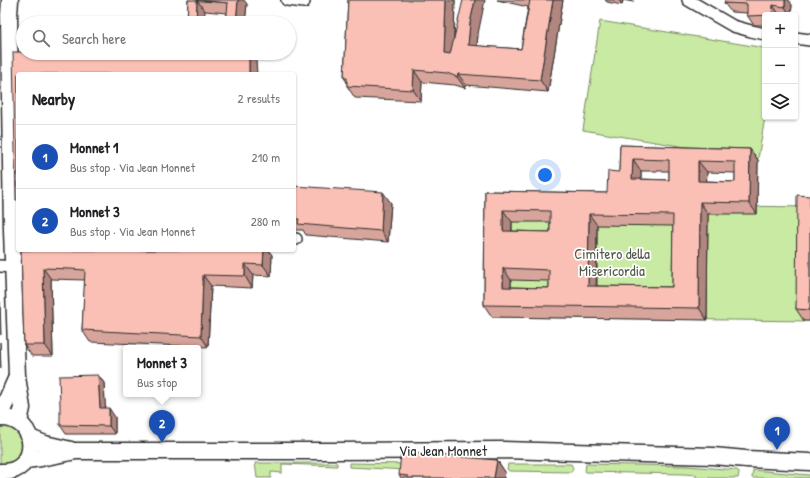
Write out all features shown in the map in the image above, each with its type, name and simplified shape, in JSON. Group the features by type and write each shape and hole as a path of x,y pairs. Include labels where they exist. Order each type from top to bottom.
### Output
{"street":[{"path":"10,0 5,97 15,230 7,266 17,377 22,408 19,422"},
{"path":"287,0 304,2"},
{"path":"688,0 734,26 751,32 762,34"},
{"path":"798,38 810,40"},
{"path":"6,474 19,467 26,467 31,446 28,432 19,422 0,416 17,377"},
{"name":"Via Jean Monnet","path":"30,438 45,444 76,451"},
{"name":"Via Jean Monnet","path":"26,467 41,458 76,451 511,450 698,455 810,462"}],"green space":[{"path":"600,21 762,48 762,120 764,120 758,159 583,130"},
{"name":"Cimitero della Misericordia","path":"494,203 810,207 810,321 492,317"},
{"path":"7,426 16,429 25,442 19,461 0,465 0,427"},
{"path":"255,463 337,463 337,466 282,464 282,473 271,472 271,478 257,478"},
{"path":"349,463 408,464 407,470 349,467"},
{"path":"508,464 571,464 573,469 571,472 509,471 507,469"},
{"path":"586,464 687,466 737,470 739,472 738,478 696,478 696,475 684,474 585,472"},
{"path":"753,470 810,475 810,478 752,478"}],"building":[{"path":"188,0 197,0 196,16 187,16"},
{"path":"197,0 238,0 237,16 227,16 228,3"},
{"path":"348,0 446,0 444,54 450,55 463,0 475,0 470,23 468,45 521,49 530,0 553,0 540,80 458,74 457,77 447,73 414,70 413,90 347,86 347,78 344,78"},
{"path":"725,0 785,0 785,7 773,5 772,12 762,12 762,15 748,16 747,4 724,3"},
{"path":"13,52 16,52 16,60 249,60 249,72 16,72 16,200"},
{"path":"620,145 750,149 749,203 700,202 699,308 484,305 485,191 607,193 608,171 619,172","holes":["633,159 669,160 669,180 632,179","698,161 735,162 735,182 698,181","503,210 550,211 550,232 503,231","589,214 673,215 672,287 588,286","503,268 549,270 549,288 503,287"]},
{"path":"296,186 383,192 381,231 298,224 299,219 296,219"},
{"path":"797,195 810,196 810,310 796,309"},
{"path":"21,252 264,252 263,265 245,264 245,276 203,275 201,336 82,330 85,270 43,268 45,345 24,345"},
{"path":"98,375 100,408 109,408 109,426 60,425 59,376"},
{"path":"401,452 497,460 494,478 408,478 408,476 399,475"}],"place":[{"name":"Monnet 3","path":"162,443"},
{"name":"Monnet 1","path":"777,450"}]}
